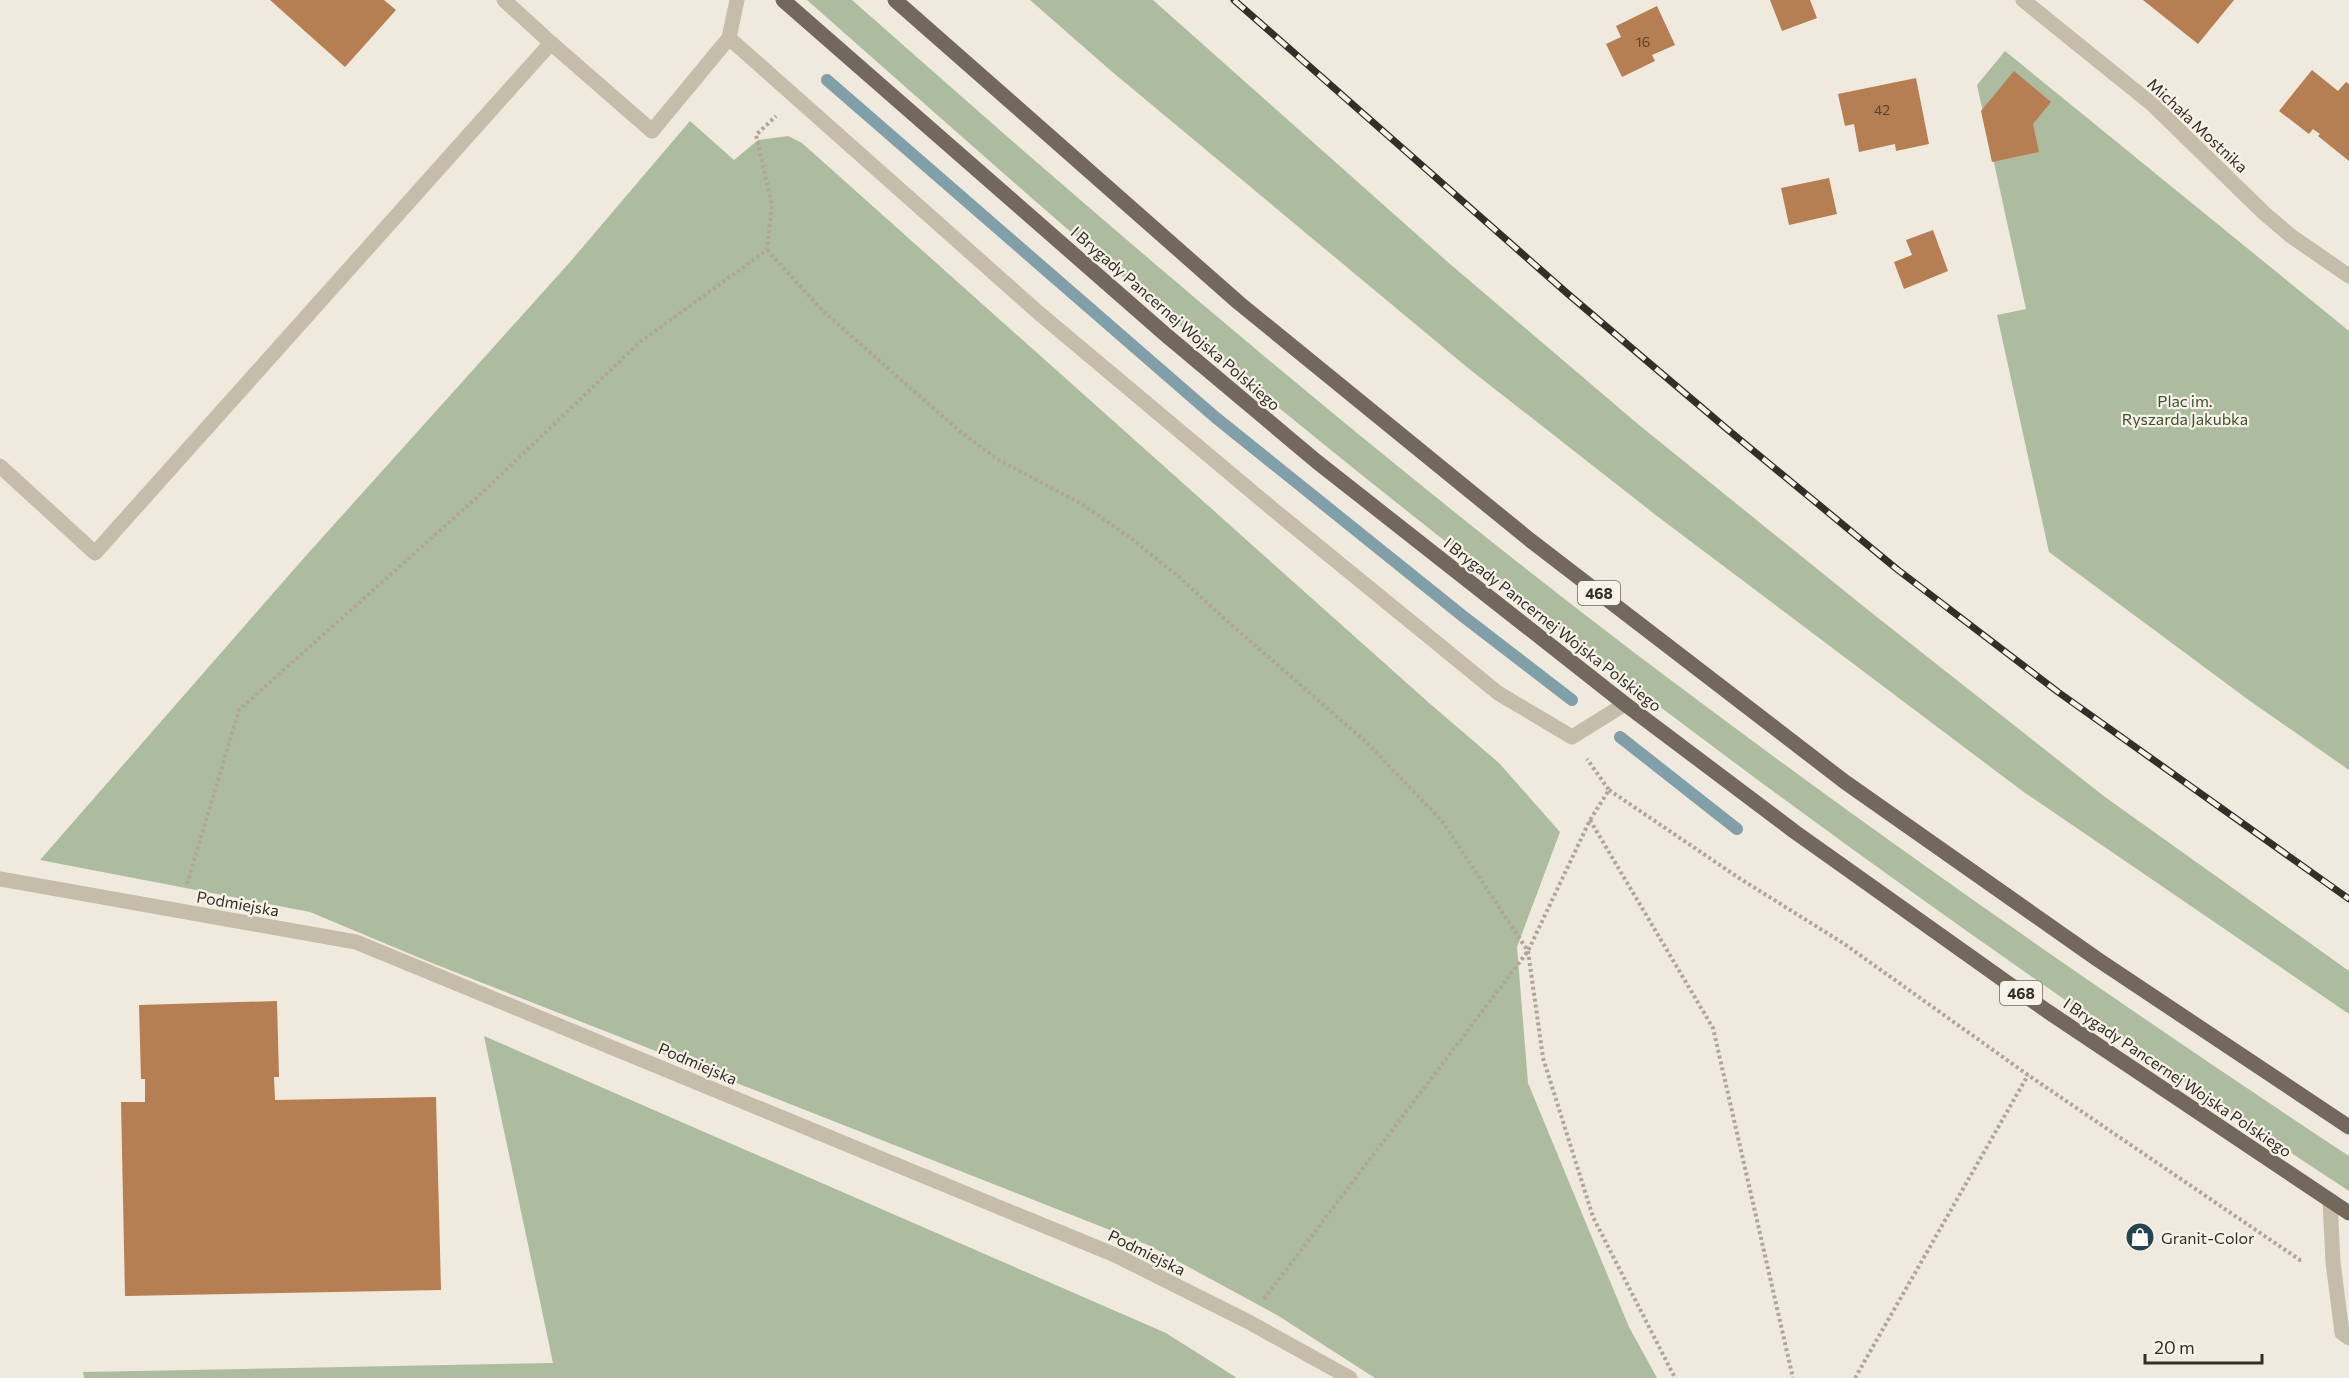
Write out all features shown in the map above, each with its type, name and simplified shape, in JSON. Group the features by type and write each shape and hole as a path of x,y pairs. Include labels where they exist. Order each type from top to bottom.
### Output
{"main road":[{"name":"I Brygady Pancernej Wojska Polskiego","path":"783,0 1166,334 1316,461 1625,704 1795,832 2047,1011 2349,1213"},
{"name":"468","path":"894,0 1239,303 1530,540 1845,782 2097,959 2349,1127"}],"street":[{"path":"504,0 652,131 729,38 737,0"},
{"name":"Michała Mostnika","path":"2023,0 2153,105 2264,213 2291,236 2349,276"},
{"path":"729,38 1040,314 1275,511 1498,693 1572,737 1625,704"},
{"path":"0,466 95,553 552,43"},
{"name":"Podmiejska","path":"0,879 356,942 1115,1255 1247,1321 1350,1378"},
{"path":"2330,1201 2333,1262 2342,1333 2349,1338"}],"path":[{"path":"180,910 239,710 483,492 640,342 767,250 772,205 756,135 796,96"},
{"path":"767,250 824,312 957,429 997,459 1082,504 1132,539 1179,577 1366,742 1442,821 1528,951 1543,1058 1593,1217 1675,1378"},
{"path":"1572,737 1609,790 1739,878 1843,943 2028,1075 2301,1260 2333,1262"},
{"path":"1247,1321 1528,951 1590,820 1609,790"},
{"path":"1590,820 1713,1028 1793,1378"},
{"path":"1855,1378 2028,1075"}],"green space":[{"path":"807,0 852,0 1050,174 1251,345 1559,595 1748,738 1917,860 2175,1040 2349,1156 2349,1191 2214,1102 1948,918 1817,824 1559,630 1305,429 1179,324"},
{"path":"1030,0 1153,0 1450,264 1639,425 2105,797 2349,971 2349,1014 2021,790 1657,516 1468,368 1110,70"},
{"name":"Plac im. Ryszarda Jakubka","path":"2005,51 2349,331 2349,770 2250,701 2049,552 1997,315 2026,309 1977,85"},
{"path":"690,121 734,160 758,140 788,136 802,143 1499,763 1560,832 1517,947 1528,1083 1629,1327 1657,1378 1375,1378 1277,1315 1148,1245 427,961 310,912 40,860 303,559 570,262"},
{"path":"484,1036 1166,1333 1237,1378 84,1378 83,1372 553,1363"}],"building":[{"path":"270,0 384,0 396,10 345,67"},
{"path":"1770,0 1810,0 1817,18 1782,31"},
{"path":"2143,0 2234,0 2198,44"},
{"path":"1657,6 1675,45 1652,55 1655,61 1622,77 1606,44 1621,37 1616,26"},
{"path":"2312,70 2338,91 2346,82 2349,84 2349,161 2318,136 2320,134 2313,129 2309,134 2279,111"},
{"path":"2014,71 2051,102 2033,124 2039,152 1992,162 1981,111"},
{"path":"1916,78 1929,144 1896,151 1895,144 1859,152 1854,124 1845,126 1838,94"},
{"path":"1829,178 1837,214 1789,225 1781,188"},
{"path":"1933,230 1948,271 1904,289 1894,262 1912,255 1906,240"},
{"path":"277,1001 279,1077 274,1077 275,1100 436,1097 441,1290 125,1296 121,1102 145,1102 145,1079 141,1079 139,1005"}],"waterway":[{"path":"827,80 1215,417 1464,617 1572,700"},
{"path":"1620,737 1737,829"}],"railway":[{"path":"1234,0 1568,294 1898,570 2058,692 2349,899"}],"place":[{"name":"Granit-Color","path":"2140,1237"}]}
